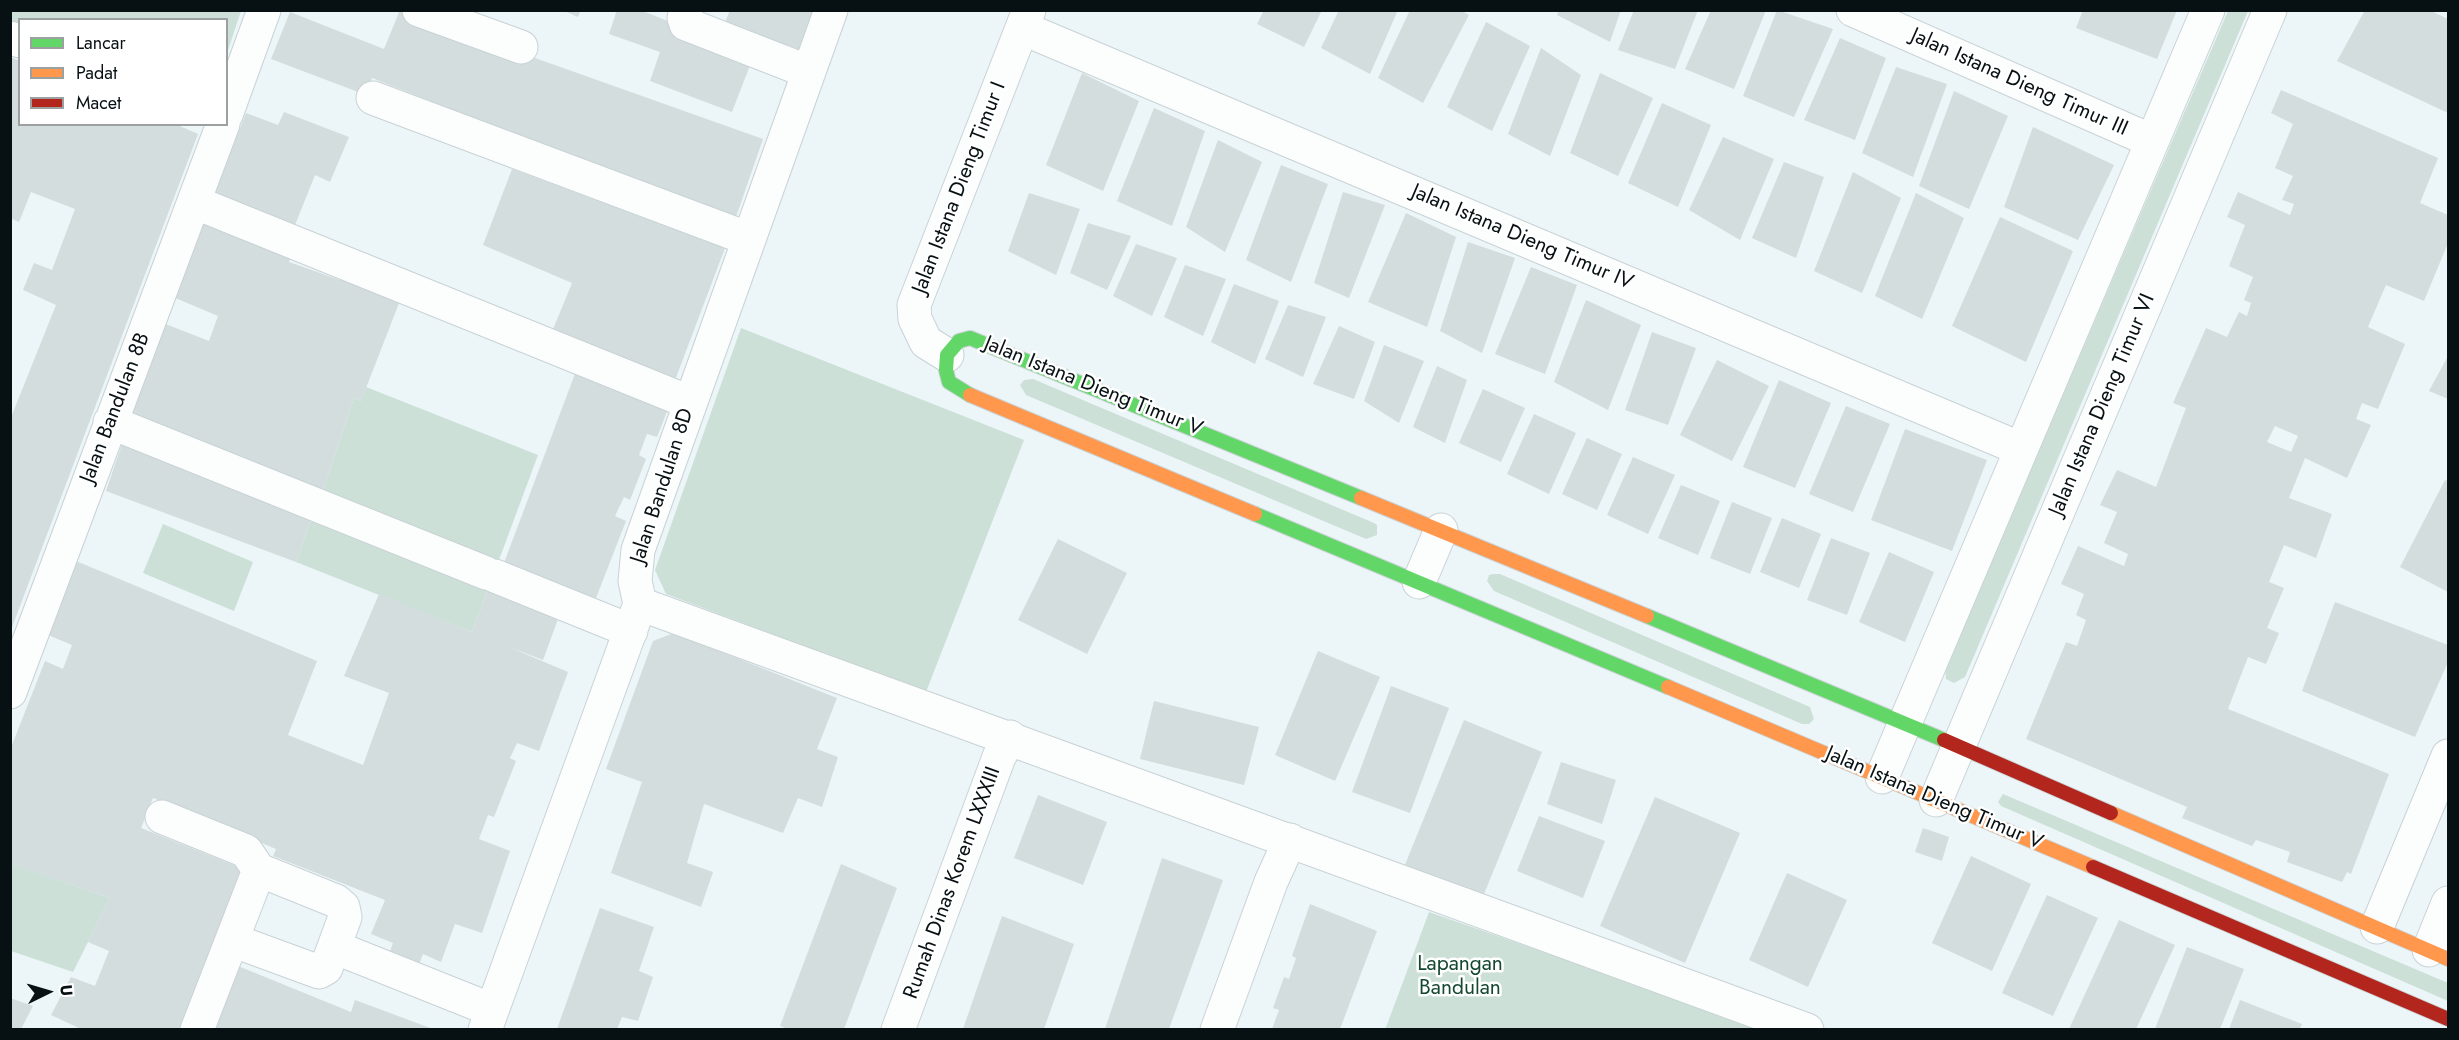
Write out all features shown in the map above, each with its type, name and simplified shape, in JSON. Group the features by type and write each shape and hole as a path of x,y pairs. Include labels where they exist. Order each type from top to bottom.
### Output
{"street":[{"path":"228,109 264,10"},
{"path":"418,10 521,47"},
{"path":"686,10 684,18 686,24 809,72"},
{"name":"Jalan Bandulan 8D","path":"489,1020 636,618 635,581 638,550 831,10"},
{"name":"Jalan Istana Dieng Timur III","path":"1853,10 2152,141"},
{"path":"1882,777 2208,10"},
{"name":"Jalan Istana Dieng Timur VI","path":"1935,800 2271,10"},
{"name":"Jalan Istana Dieng Timur I","path":"947,355 926,342 915,319 914,305 1026,19"},
{"name":"Jalan Istana Dieng Timur IV","path":"1026,19 2021,449"},
{"path":"373,98 749,239"},
{"name":"Jalan Bandulan 8B","path":"10,692 222,126"},
{"path":"194,202 690,402"},
{"name":"Jalan Istana Dieng Timur V","path":"2439,954 1904,723 982,341 970,338 959,341 947,355 946,370 950,382 961,391 1882,777 2448,1019"},
{"path":"110,422 491,575 636,618 1010,737 1807,1029"},
{"path":"1419,582 1441,530"},
{"name":"Rumah Dinas Korem LXXXIII","path":"898,1029 999,757 1010,737"},
{"path":"2377,927 2448,756"},
{"path":"162,817 246,851 259,870 336,901 343,907 345,917 334,947 326,968 319,972 232,940"},
{"path":"1217,1029 1271,882 1290,840"},
{"path":"197,1029 259,870"},
{"path":"2439,954 2448,903"},
{"path":"334,947 489,1020"}],"green space":[{"path":"10,11 241,11 228,50 228,18 18,18 18,28 11,25"},
{"path":"2228,11 2248,11 1965,677 1954,683 1946,679 1945,669"},
{"path":"741,328 1024,440 926,692 666,594 655,570"},
{"path":"1033,379 1374,523 1377,525 1377,535 1366,539 1026,395 1020,385 1024,380"},
{"path":"366,387 538,455 496,568 321,496 354,398 361,401"},
{"path":"314,512 490,583 472,632 296,562"},
{"path":"163,524 253,562 234,611 143,573"},
{"path":"1500,574 1810,707 1814,719 1809,724 1802,724 1494,591 1487,581 1489,575"},
{"path":"2003,794 2448,983 2448,1001 2001,806 1998,802"},
{"path":"11,864 110,898 73,972 11,951"},
{"name":"Lapangan Bandulan","path":"1429,912 1763,1029 1385,1030"}],"building":[{"path":"400,10 763,139 736,217 552,149 372,78 366,95 271,59 290,12 384,49"},
{"path":"562,10 581,10 578,17"},
{"path":"617,10 640,10 754,55 732,112 650,81 660,52 609,34"},
{"path":"730,10 820,10 805,52 788,45 784,55 722,30"},
{"path":"1264,10 1322,10 1304,47 1257,24"},
{"path":"1339,10 1398,10 1370,74 1321,48"},
{"path":"1410,10 1460,10 1469,15 1423,103 1378,78"},
{"path":"1559,10 1621,10 1610,42 1557,15"},
{"path":"1634,10 1698,10 1675,69 1618,50"},
{"path":"1711,10 1766,10 1734,89 1685,69"},
{"path":"1777,10 1833,29 1794,117 1743,96"},
{"path":"2083,10 2177,10 2157,59 2076,28"},
{"path":"2365,10 2429,10 2448,19 2448,113 2337,61"},
{"path":"1486,22 1530,46 1492,131 1447,107"},
{"path":"1840,38 1886,58 1855,140 1804,120"},
{"path":"1541,48 1581,75 1550,156 1508,134"},
{"path":"10,57 18,60 18,126 180,126 198,134 11,630 10,420 56,305 23,290 34,263 52,270 75,209 31,192 19,222 10,218"},
{"path":"1896,67 1947,84 1913,177 1862,153"},
{"path":"1082,73 1139,101 1103,191 1046,165"},
{"path":"1600,73 1653,98 1618,176 1570,153"},
{"path":"2281,90 2438,158 2420,203 2448,215 2448,243 2424,301 2386,285 2368,327 2405,344 2378,409 2362,403 2356,419 2371,425 2347,478 2305,458 2289,498 2332,514 2316,558 2284,545 2269,582 2284,588 2267,628 2279,633 2266,664 2248,657 2228,709 2389,774 2351,874 2347,872 2342,882 2287,862 2290,852 2256,840 2252,846 2182,818 2187,807 2026,739 2066,642 2077,646 2086,620 2076,615 2084,594 2061,584 2078,546 2124,566 2128,554 2104,543 2117,512 2100,505 2117,470 2156,487 2186,408 2173,403 2206,328 2227,337 2239,312 2247,316 2251,303 2244,300 2253,277 2229,266 2245,225 2227,217 2238,192 2290,215 2294,204 2282,200 2293,176 2275,168 2293,124 2271,113","holes":["2275,426 2298,436 2291,452 2267,442"]},
{"path":"1954,91 2008,116 1969,209 1919,186"},
{"path":"1662,103 1711,125 1678,207 1628,183"},
{"path":"1154,108 1205,131 1172,226 1117,201"},
{"path":"284,112 349,137 330,182 315,175 293,230 213,197 246,113 278,125"},
{"path":"2033,127 2114,165 2078,240 2004,207"},
{"path":"1723,137 1774,159 1740,240 1689,210"},
{"path":"1218,140 1262,162 1225,252 1186,227"},
{"path":"1784,162 1824,177 1796,258 1752,238"},
{"path":"1281,165 1328,184 1291,282 1246,260"},
{"path":"512,169 725,248 671,391 549,339 572,283 483,245"},
{"path":"1853,172 1901,198 1862,293 1814,271"},
{"path":"1343,192 1385,205 1349,298 1314,283"},
{"path":"1029,193 1080,209 1056,275 1008,251"},
{"path":"1916,193 1964,218 1922,319 1875,296"},
{"path":"1406,213 1456,237 1427,327 1368,302"},
{"path":"203,215 292,252 289,262 340,280 344,269 403,293 361,401 354,398 321,496 126,422 163,323 209,341 218,316 173,297"},
{"path":"2000,217 2073,251 2026,362 1952,326"},
{"path":"1088,223 1131,236 1107,290 1070,273"},
{"path":"1468,242 1515,258 1482,353 1440,331"},
{"path":"1136,244 1177,258 1152,316 1113,296"},
{"path":"1185,265 1226,279 1203,336 1164,317"},
{"path":"1531,267 1577,285 1545,374 1495,354"},
{"path":"1234,284 1279,301 1255,364 1211,342"},
{"path":"1586,300 1641,325 1608,410 1554,382"},
{"path":"1288,305 1326,317 1303,377 1265,359"},
{"path":"1339,326 1375,342 1354,399 1313,384"},
{"path":"1652,332 1696,348 1668,425 1625,410"},
{"path":"1384,345 1424,361 1399,423 1364,401"},
{"path":"2448,356 2448,399 2429,391"},
{"path":"1717,360 1769,386 1732,461 1680,435"},
{"path":"1437,366 1467,380 1445,443 1413,427"},
{"path":"576,371 668,409 657,437 647,434 639,455 646,459 630,500 624,497 615,516 626,521 591,611 501,571"},
{"path":"1779,380 1831,403 1795,488 1743,467"},
{"path":"1483,389 1525,408 1501,462 1459,443"},
{"path":"1846,406 1890,424 1853,512 1809,494"},
{"path":"1534,414 1576,433 1549,494 1507,474"},
{"path":"1905,429 1987,460 1952,551 1871,520"},
{"path":"124,438 314,512 296,562 106,491"},
{"path":"1587,438 1622,454 1597,510 1562,494"},
{"path":"1633,457 1675,475 1648,534 1607,515"},
{"path":"2445,480 2448,481 2448,592 2400,567"},
{"path":"1681,485 1720,501 1698,555 1658,538"},
{"path":"1732,502 1772,518 1750,574 1710,558"},
{"path":"1782,518 1821,534 1799,588 1760,572"},
{"path":"1831,538 1870,553 1847,615 1807,600"},
{"path":"1058,539 1127,573 1087,654 1018,620"},
{"path":"1889,552 1934,572 1905,642 1859,622"},
{"path":"76,561 317,661 288,735 363,765 389,693 344,676 379,594 472,632 490,583 561,611 543,660 509,647 568,672 539,751 517,743 510,758 516,761 494,817 488,815 479,839 510,851 482,933 455,924 441,962 423,954 417,970 388,957 393,943 371,934 385,900 273,856 276,849 153,798 141,828 246,870 182,1029 81,1029 51,1015 71,977 95,986 109,951 88,942 110,898 10,864 10,750 45,661 63,669 72,645 48,635"},
{"path":"2335,602 2448,645 2448,662 2415,737 2302,691"},
{"path":"674,633 837,698 817,749 838,757 822,807 798,798 783,833 704,804 687,863 713,872 701,907 611,873 642,782 606,769 653,641"},
{"path":"1318,651 1380,677 1335,781 1275,755"},
{"path":"1391,686 1449,708 1410,813 1352,792"},
{"path":"1154,701 1259,727 1244,785 1140,759"},
{"path":"1464,720 1542,752 1482,899 1404,867"},
{"path":"1561,762 1616,780 1602,824 1547,804"},
{"path":"1038,795 1107,822 1083,885 1014,858"},
{"path":"1655,797 1740,833 1685,963 1600,926"},
{"path":"1539,816 1605,841 1583,898 1517,871"},
{"path":"1923,828 1949,837 1942,861 1915,852"},
{"path":"1971,856 2031,884 1992,971 1932,943"},
{"path":"1162,858 1223,880 1169,1029 1105,1029"},
{"path":"841,864 897,888 844,1029 788,1029 780,1026"},
{"path":"1787,873 1847,900 1808,987 1749,960"},
{"path":"2047,895 2098,918 2053,1016 2002,993"},
{"path":"1310,904 1377,931 1340,1029 1272,1029 1279,1010 1273,1008 1284,977 1289,979 1296,958 1292,956"},
{"path":"600,908 654,927 639,971 653,977 638,1021 622,1017 617,1029 557,1029"},
{"path":"1002,916 1074,944 1044,1029 963,1029"},
{"path":"2119,920 2175,945 2136,1029 2069,1029"},
{"path":"2187,947 2244,969 2220,1029 2155,1029"},
{"path":"238,966 351,1012 355,1000 433,1029 214,1029"},
{"path":"10,998 33,1006 21,1029 10,1029"},
{"path":"2240,1000 2302,1024 2300,1029 2229,1029"}],"traffic: fast":[{"path":"970,395 949,382 946,370 947,355 959,341 970,338 1361,498"},
{"path":"1255,514 1668,687"},
{"path":"1647,616 1944,740"}],"traffic: slow":[{"path":"970,395 1255,514"},
{"path":"1361,498 1647,616"},
{"path":"1668,687 2093,867"},
{"path":"2111,813 2448,959"}],"traffic: jam":[{"path":"1944,740 2111,813"},
{"path":"2093,867 2448,1019"}]}
